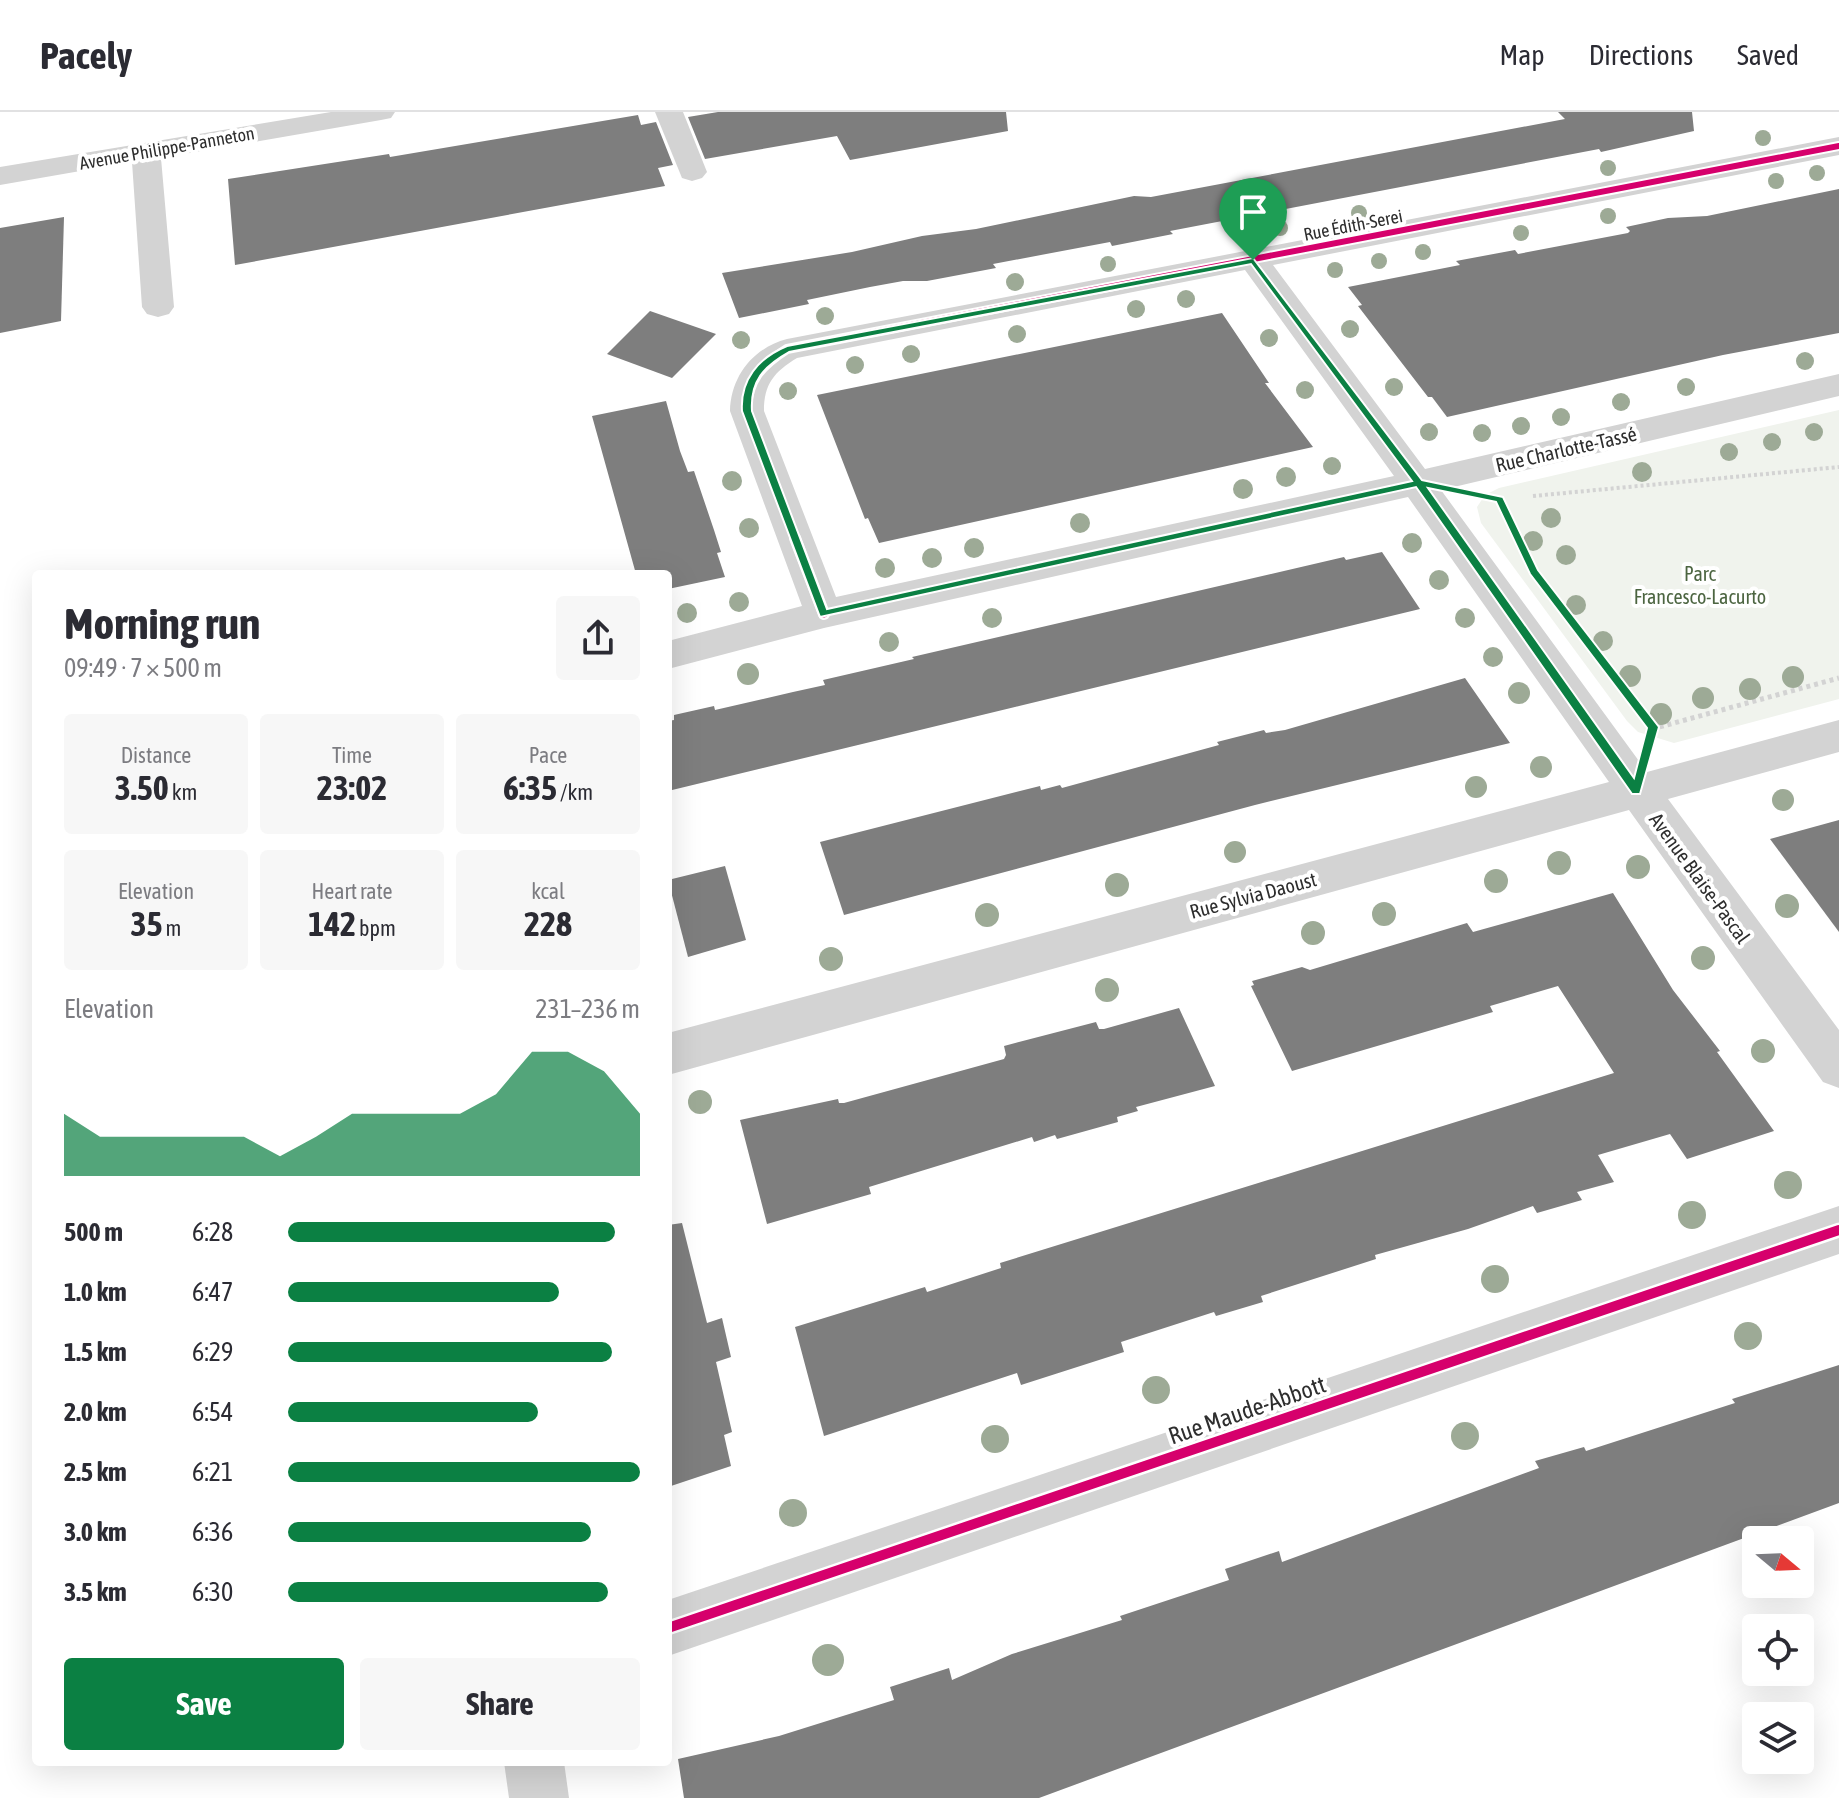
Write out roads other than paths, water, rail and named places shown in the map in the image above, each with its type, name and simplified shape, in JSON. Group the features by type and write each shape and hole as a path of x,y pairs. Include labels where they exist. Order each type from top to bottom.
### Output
{"street":[{"name":"Avenue Philippe-Panneton","path":"0,176 381,112"},
{"path":"669,112 692,172"},
{"name":"Rue Édith-Serei","path":"824,614 747,411 746,392 755,374 768,360 787,349 1839,146"},
{"path":"146,151 158,307"},
{"name":"Avenue Blaise-Pascal","path":"1253,260 1419,483 1636,791 1839,1067"},
{"name":"Rue Charlotte-Tassé","path":"672,654 824,614 1419,483 1839,385"},
{"name":"Rue Sylvia Daoust","path":"672,1053 1839,736"},
{"name":"Rue Maude-Abbott","path":"672,1627 1839,1230"},
{"path":"535,1766 539,1798"}],"park label":[{"name":"Parc Francesco-Lacurto","path":"1700,584"}]}
